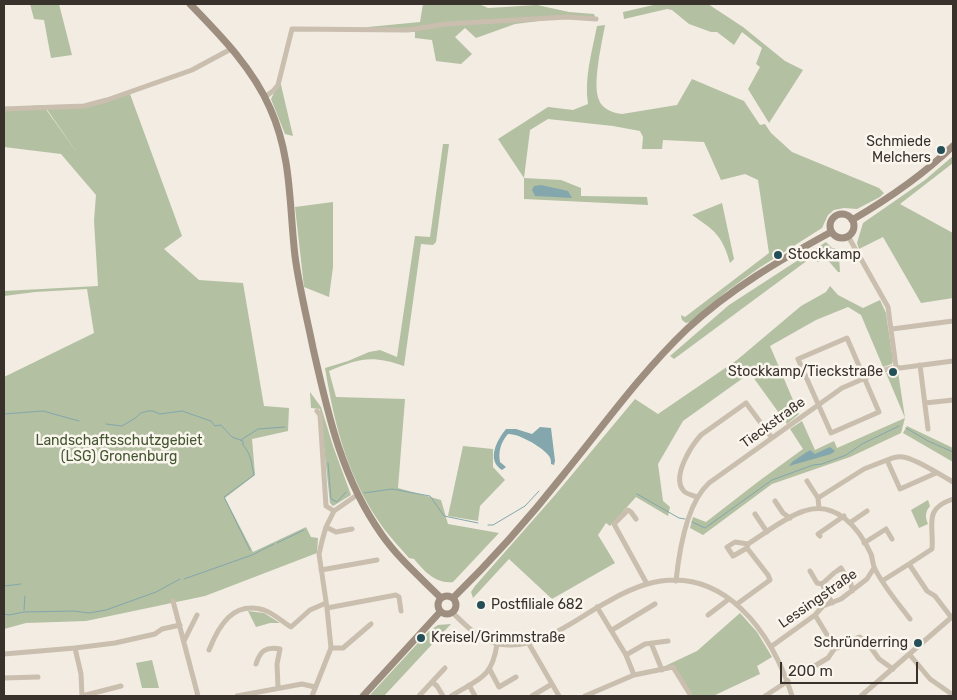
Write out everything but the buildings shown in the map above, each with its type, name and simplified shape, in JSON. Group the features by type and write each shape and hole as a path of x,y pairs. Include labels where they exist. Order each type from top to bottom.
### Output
{"main road":[{"path":"190,4 231,48 251,74 265,97 279,129 285,153 298,274 336,445 357,496 381,534 400,559 441,598"},
{"path":"852,220 909,182 953,146"},
{"path":"836,215 847,215 852,220 852,231 848,236 840,238 831,232 830,224 836,215"},
{"path":"453,598 517,531 648,370 687,329 747,281 831,232"},
{"path":"440,612 446,614 452,612 456,604 453,598 446,596 441,598"},
{"path":"440,612 438,606 441,598"},
{"path":"366,695 440,612"}],"street":[{"path":"265,97 278,85 292,29 408,30 446,24 558,17 596,18"},
{"path":"4,109 84,106 107,100 192,70 231,48"},
{"path":"848,236 888,307 896,367"},
{"path":"892,329 953,322"},
{"path":"847,338 879,412 832,433 818,405 798,359 847,338"},
{"name":"Tieckstraße","path":"676,581 685,530 697,497 710,483 842,388 896,367 920,366 953,361"},
{"path":"920,366 928,429"},
{"path":"925,403 953,400"},
{"path":"697,497 684,492 680,473 685,460 701,435 746,402 772,438"},
{"path":"317,411 320,415 326,506 334,510"},
{"path":"818,498 864,469 901,456 953,482"},
{"path":"887,460 900,489 936,473"},
{"path":"737,604 770,580 768,574 747,546 766,532 804,510 819,508 818,498 807,481"},
{"path":"312,696 330,648 327,605 319,554 326,527 334,510 357,496"},
{"path":"882,582 932,549 932,514 941,504 953,499"},
{"path":"775,500 783,513 790,518"},
{"name":"Lessingstraße","path":"819,508 832,510 844,516 850,522 871,555 874,568 882,582 910,619"},
{"path":"636,519 628,510 614,524 647,584"},
{"path":"850,522 867,511"},
{"path":"755,514 766,532"},
{"path":"820,536 818,534 844,516"},
{"path":"326,527 336,532 352,529"},
{"path":"864,543 886,529 892,539"},
{"path":"321,570 377,560"},
{"path":"861,696 910,655 952,616 935,596 927,591 909,564"},
{"path":"822,584 841,568 851,584 852,591"},
{"name":"Lessingstraße","path":"772,646 815,615 822,606 842,599 867,579 874,568"},
{"path":"810,571 817,583 822,584 832,603"},
{"path":"452,612 477,635 497,644 516,646 528,644 558,630 625,592 647,584 676,581 699,585 737,604 755,622 772,646 788,681 792,696"},
{"path":"210,650 216,633 226,618 238,611 251,608 265,611 291,627 310,610 327,605 396,595 399,597 401,611"},
{"path":"708,615 729,599"},
{"path":"173,600 198,696"},
{"path":"612,630 654,604"},
{"path":"598,607 626,655 634,675"},
{"path":"184,642 196,615"},
{"path":"815,615 834,648"},
{"path":"330,648 343,648 371,624"},
{"path":"4,654 75,648 147,636 180,625"},
{"path":"834,648 839,648 860,637 879,659 893,669"},
{"path":"626,655 645,644 668,641"},
{"path":"651,643 662,670"},
{"path":"451,696 482,678 490,670 494,661 497,644"},
{"path":"528,644 559,696"},
{"path":"256,664 258,657 265,650 271,647 280,649 277,664 278,687"},
{"path":"75,648 81,674 82,696 122,686"},
{"path":"814,667 828,658 834,648"},
{"path":"910,655 930,679 953,695"},
{"path":"419,696 445,668"},
{"path":"585,696 634,675 673,668 691,696"},
{"path":"490,670 499,687 516,678"},
{"path":"4,678 38,677"},
{"path":"765,696 788,681"},
{"path":"432,682 443,696"},
{"path":"237,696 302,684 316,687"},
{"path":"532,696 552,684"},
{"path":"469,685 475,696"}],"green space":[{"path":"30,4 59,4 72,55 51,58 44,20 34,19"},
{"path":"423,4 479,4 488,8 537,5 569,12 594,14 595,17 515,24 476,38 465,28 455,37 472,54 461,64 436,61 432,40 415,38 415,32 369,31 368,27 420,22"},
{"path":"658,4 708,4 743,27 785,61 803,70 769,123 748,89 760,67 756,64 762,48 742,32 734,45 717,32 711,32 689,24 672,10 667,9 624,19 623,12"},
{"path":"605,25 598,63 597,93 600,103 608,110 622,114 677,105 692,79 744,101 760,125 765,124 771,133 792,152 879,188 884,193 857,209 844,208 834,210 828,215 822,228 759,268 727,291 690,322 686,323 682,320 681,315 685,317 769,253 758,180 745,174 721,180 704,142 663,140 662,149 642,149 643,137 640,131 548,119 530,130 524,178 498,139 548,107 573,110 588,104 588,75 597,26"},
{"path":"280,81 293,136 285,134 271,99"},
{"name":"Landschaftsschutzgebiet (LSG) Gronenburg","path":"130,94 182,236 164,249 199,280 243,283 264,406 289,408 288,431 252,439 255,475 225,498 253,552 306,527 311,537 318,538 317,553 205,596 86,621 26,623 4,629 4,377 94,333 87,289 4,296 4,291 98,286 94,221 96,195 61,154 4,147 4,108 43,105 80,157 46,108 84,106"},
{"path":"443,144 449,144 436,242 433,245 421,244 404,366 374,359 349,363 329,371 336,397 405,399 398,488 441,500 448,524 499,533 453,582 436,579 414,559 409,558 384,529 372,510 352,472 345,452 333,411 325,368 369,352 380,350 397,357 415,236 430,237"},
{"path":"953,156 953,163 900,204 953,233 953,298 921,303 883,237 859,249 857,243 863,223 925,180"},
{"path":"524,178 561,180 581,188 581,196 647,197 648,205 524,199"},
{"path":"333,202 333,267 329,297 304,287 295,207"},
{"path":"722,203 734,259 730,263 721,240 707,225 692,215"},
{"path":"826,242 832,248 838,249 841,252 839,257 840,272 826,258 818,262 812,257 674,359 670,356 729,305"},
{"path":"830,286 838,295 863,308 880,300 886,313 892,364 883,367 861,315 848,307 816,320 770,346 799,414 787,424 750,373 683,421 658,464 663,501 670,507 668,516 636,497 610,526 606,523 598,535 615,563 552,599 509,559 473,598 471,592 475,586 555,495 635,399 658,414 737,360 801,306 826,292"},
{"path":"898,372 905,418 886,373"},
{"path":"310,392 321,407 351,495 333,506 330,503 320,409 311,408"},
{"path":"905,418 901,433 850,457 772,484 703,535 690,528 693,517 706,522 803,449 790,429 802,421 815,450 834,441 837,448"},
{"path":"907,426 953,448 953,462 903,433"},
{"path":"463,446 493,449 493,467 505,480 480,506 478,521 448,516"},
{"path":"928,500 930,506 926,512 926,517 928,524 919,528 911,510"},
{"path":"248,611 264,613 280,623 270,623 256,627"},
{"path":"740,613 757,632 772,657 757,666 760,674 713,696 693,696 675,668 665,671 663,667 697,651"},
{"path":"451,624 384,696 370,695 429,631 438,625"},
{"path":"152,660 159,688 142,688 136,663"}],"water":[{"path":"541,185 568,191 572,198 535,196 532,190 534,186"},
{"path":"540,427 551,428 554,465 551,464 550,458 546,453 536,445 524,438 508,434 502,443 499,454 500,462 506,467 502,470 497,466 494,456 495,450 499,439 506,429 516,429 532,434"},
{"path":"830,447 835,451 831,454 789,466 810,450 815,454"}],"waterway":[{"path":"4,414 43,411 79,421"},
{"path":"106,424 122,426 141,413 148,411 160,414 182,411 211,421 215,426 221,425 232,437 243,441 243,445 251,459 254,475 224,497 250,550"},
{"path":"692,522 705,528 772,480 846,455 862,444 899,426"},
{"path":"241,440 258,429 285,427"},
{"path":"906,428 928,441 953,452"},
{"path":"328,463 331,499 337,502 346,492"},
{"path":"364,493 392,489 430,496 444,516 478,523"},
{"path":"488,525 493,525 525,506 539,491"},
{"path":"637,494 679,518 685,519"},
{"path":"277,543 304,530"},
{"path":"184,579 252,555 274,544"},
{"path":"4,614 74,611 89,613 106,610 156,592 180,579"},
{"path":"4,586 21,584"},
{"path":"24,610 25,596"}],"place":[{"name":"Schmiede Melchers","path":"941,150"},
{"name":"Stockkamp","path":"778,255"},
{"name":"Stockkamp/Tieckstraße","path":"893,372"},
{"name":"Postfiliale 682","path":"481,605"},
{"name":"Kreisel/Grimmstraße","path":"421,638"},
{"name":"Schründerring","path":"918,643"}]}
